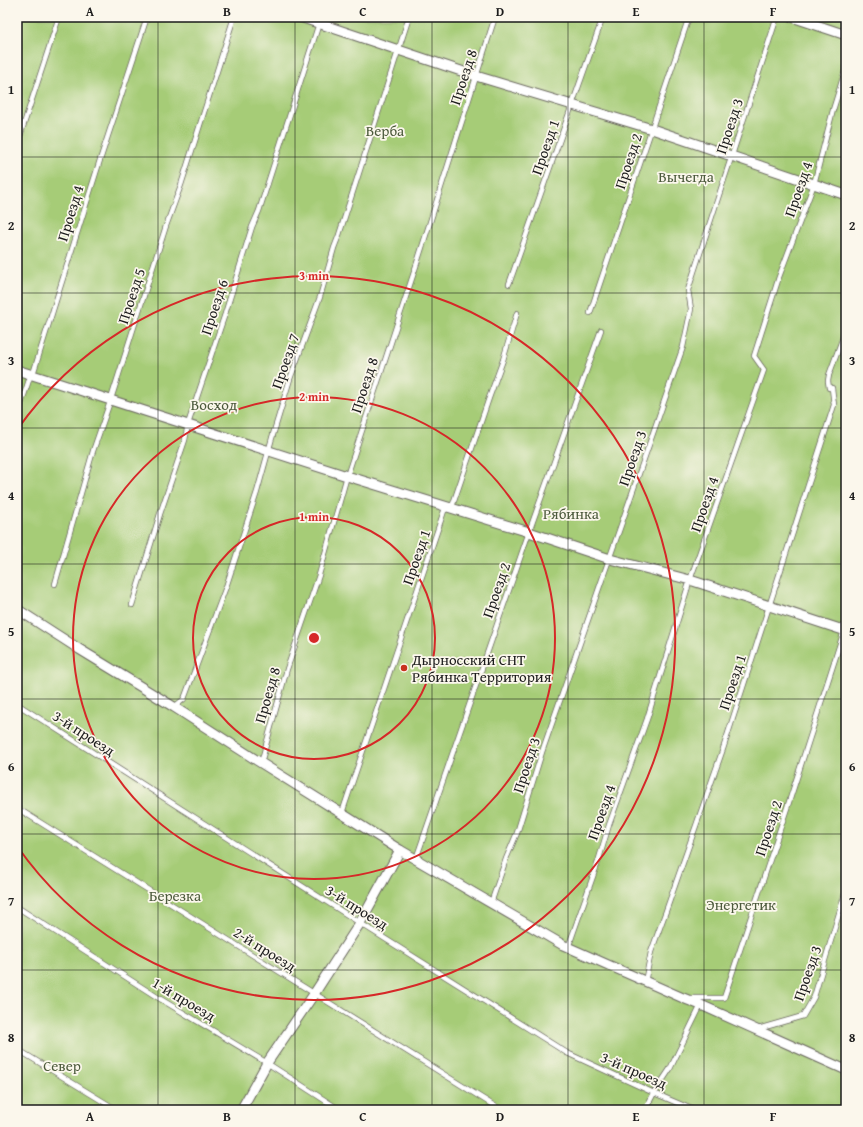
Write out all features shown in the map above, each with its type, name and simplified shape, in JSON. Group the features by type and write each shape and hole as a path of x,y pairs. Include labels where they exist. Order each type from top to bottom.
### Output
{"street":[{"path":"300,17 320,20 399,50 476,76 652,129 846,195"},
{"path":"792,17 846,35"},
{"path":"17,370 610,559 690,580 845,629"},
{"path":"17,609 86,654 174,707 400,850 563,945 845,1069"},
{"path":"241,1110 267,1063 360,923 400,850"}],"lane":[{"path":"17,145 59,17"},
{"name":"Проезд 4","path":"17,416 30,377 33,374 100,160 147,17"},
{"name":"Проезд 5","path":"55,584 89,464 163,233 181,185 234,17"},
{"name":"Проезд 7","path":"174,707 184,699 228,584 290,379 320,297 334,248 409,17"},
{"name":"Проезд 8","path":"261,763 287,669 319,575 347,476 418,260 495,17"},
{"name":"Проезд 1","path":"509,284 603,17"},
{"name":"Проезд 2","path":"590,313 689,17"},
{"name":"Проезд 3","path":"491,903 516,833 544,745 683,347 690,309 688,290 777,17"},
{"name":"Проезд 6","path":"132,605 185,440 188,424 252,228 259,211 320,20"},
{"name":"Проезд 4","path":"563,945 569,945 598,862 609,825 647,719 690,580 764,370 754,356 779,277 814,184 833,110 846,68"},
{"name":"Проезд 1","path":"342,813 444,511 453,504 503,360 517,313"},
{"name":"Проезд 1","path":"645,982 650,952 666,911 720,756 770,606 834,405 832,388 829,388 828,380 846,329"},
{"name":"Проезд 2","path":"416,859 529,532 601,330"},
{"name":"Проезд 2","path":"683,998 724,998 845,629"},
{"name":"3-й проезд","path":"17,704 567,1053 694,1110"},
{"name":"2-й проезд","path":"17,808 501,1110"},
{"name":"Проезд 3","path":"756,1029 803,1016 814,997 846,890"},
{"name":"1-й проезд","path":"17,907 157,997 267,1063 340,1110"},
{"path":"645,1110 670,1069 701,1005"},
{"path":"17,1049 117,1110"}],"green space":[{"path":"17,17 846,17 846,1110 17,1110"}],"place":[{"name":"Дырносский СНТ Рябинка Территория","path":"404,668"}],"park label":[{"name":"Верба","path":"385,130"},
{"name":"Вычегда","path":"686,176"},
{"name":"Восход","path":"214,404"},
{"name":"Рябинка","path":"571,513"},
{"name":"Березка","path":"175,895"},
{"name":"Энергетик","path":"741,904"},
{"name":"Север","path":"62,1065"}]}
